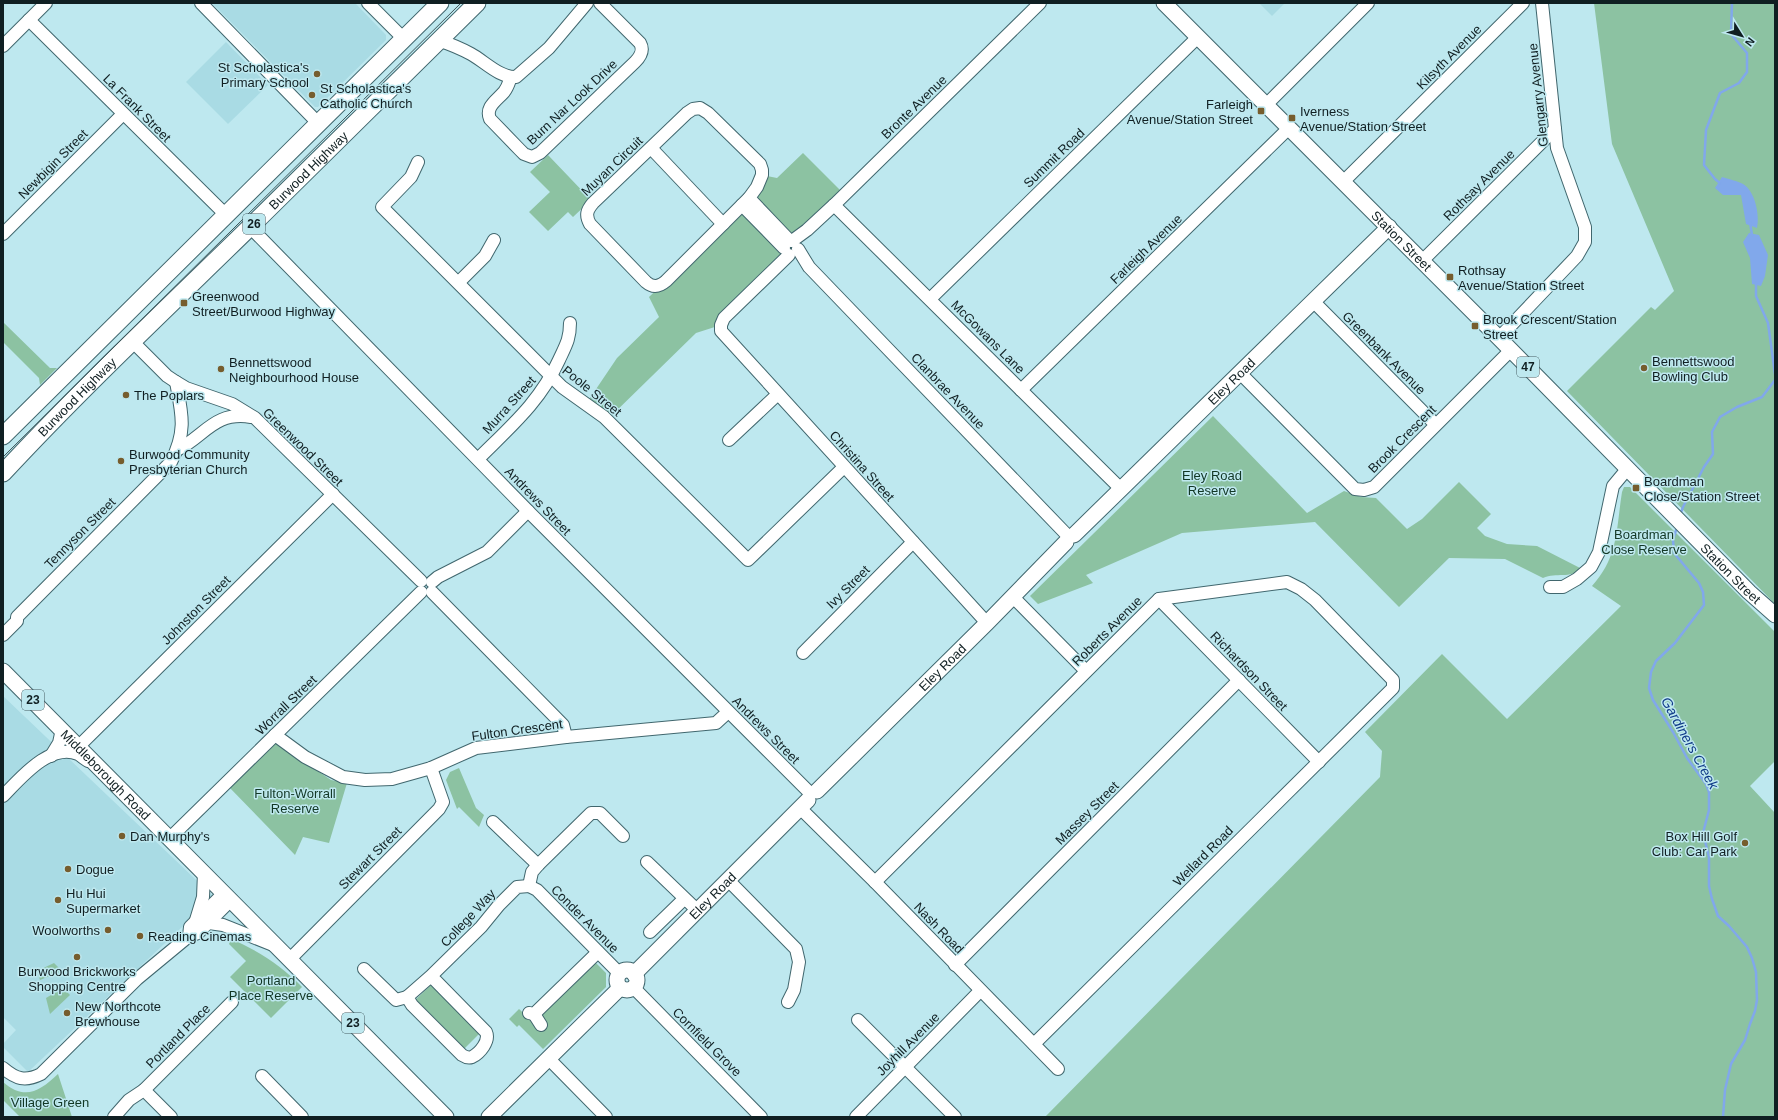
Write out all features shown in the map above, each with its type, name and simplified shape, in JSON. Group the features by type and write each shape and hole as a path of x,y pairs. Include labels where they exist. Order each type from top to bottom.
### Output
{"highway":[{"name":"Burwood Highway","path":"8,431 440,3"},
{"name":"Burwood Highway","path":"3,473 132,341 477,3"},
{"path":"8,431 30,444"}],"main road":[{"name":"Station Street","path":"1164,3 1389,227 1749,592 1775,615"},
{"name":"Eley Road","path":"489,1117 698,911 808,798 1013,597 1069,537 1121,489 1389,227"},
{"name":"Middleborough Road","path":"3,670 97,763 446,1117"}],"street":[{"path":"3,46 46,3"},
{"path":"201,3 318,123"},
{"path":"368,3 404,39"},
{"path":"438,40 456,46 472,54 502,73 512,77 520,74 549,48 588,3"},
{"name":"Burn Nar Look Drive","path":"512,77 504,91 491,105 488,115 490,120 524,154 532,157 540,153 636,62 641,54 642,46 640,43 600,3"},
{"name":"Bronte Avenue","path":"721,325 724,318 770,274 790,248 807,230 1040,3"},
{"path":"1266,105 1368,3"},
{"name":"Kilsyth Avenue","path":"1343,182 1523,3"},
{"name":"Glengarry Avenue","path":"1499,338 1577,256 1585,242 1585,227 1558,148 1542,3"},
{"name":"La Frank Street","path":"29,20 226,215"},
{"path":"454,26 459,37 472,54"},
{"name":"Summit Road","path":"930,299 1198,37"},
{"name":"Muyan Circuit","path":"700,108 704,110 760,164 762,170 762,176 757,187 746,202 666,281 658,286 654,286 646,282 590,224 587,215 590,207 651,148 687,113 693,109 700,108"},
{"name":"Newbigin Street","path":"3,234 123,114"},
{"name":"Farleigh Avenue","path":"1021,390 1290,128"},
{"name":"Rothsay Avenue","path":"1422,261 1555,129"},
{"path":"651,148 723,224"},
{"name":"Poole Street","path":"418,162 411,177 382,207 562,387 604,417 748,560 844,467"},
{"path":"746,202 790,248"},
{"name":"McGowans Lane","path":"834,205 1121,489"},
{"name":"Andrews Street","path":"250,227 528,511 728,712 808,798"},
{"path":"458,282 485,256 494,240"},
{"name":"Clanbrae Avenue","path":"790,248 1069,537"},
{"name":"Greenbank Avenue","path":"1314,301 1435,424"},
{"name":"Murra Street","path":"478,459 529,408 552,377 570,337 570,323"},
{"name":"Christina Street","path":"721,325 721,331 987,623"},
{"name":"Greenwood Street","path":"132,341 167,376 176,382 186,388 222,399 255,418 427,587 564,725 566,737"},
{"name":"Brook Crescent","path":"1240,373 1355,489 1364,490 1374,487 1435,424 1511,350"},
{"name":"Tennyson Street","path":"3,635 17,621 17,617 171,462 182,436 182,419 176,382"},
{"path":"729,440 778,394"},
{"name":"Tennyson Street","path":"177,450 189,445 210,426 224,419 237,415 255,418"},
{"path":"1550,586 1563,587 1577,579 1591,567 1599,552 1613,486 1628,468"},
{"name":"Johnston Street","path":"79,746 332,494"},
{"name":"Worrall Street","path":"170,838 427,587 438,577 487,552 528,511"},
{"name":"Ivy Street","path":"803,653 913,542"},
{"name":"Roberts Avenue","path":"875,882 1159,599 1287,582 1301,589 1314,600 1393,680 1393,688"},
{"path":"1013,597 1086,671"},
{"name":"Richardson Street","path":"1159,599 1319,762"},
{"name":"Massey Street","path":"956,965 1239,680"},
{"name":"Wellard Road","path":"1034,1044 1393,688"},
{"name":"Fulton Crescent","path":"275,735 305,757 343,777 365,780 392,779 431,768 476,748 566,737 716,723 728,712"},
{"path":"51,756 59,743 62,729"},
{"path":"3,796 34,765 51,756 67,752 77,754 88,761 97,763"},
{"name":"Stewart Street","path":"290,959 439,809 442,802 431,768"},
{"name":"Nash Road","path":"808,798 875,882 1058,1069"},
{"path":"528,886 532,872 538,865 591,813 600,813 622,836"},
{"path":"494,822 538,865"},
{"path":"647,862 698,911"},
{"path":"196,921 203,897 204,873"},
{"path":"728,880 796,949 800,962 794,990 788,1002"},
{"name":"Conder Avenue","path":"528,886 537,890 627,981"},
{"name":"College Way","path":"407,997 481,927 498,904 517,887 528,886"},
{"path":"189,936 190,927 196,921 228,897"},
{"path":"3,1068 12,1075 21,1079 32,1078 41,1074 137,979 189,936 198,933 209,922 228,897"},
{"path":"650,932 684,899"},
{"path":"209,922 223,925 278,947"},
{"path":"541,1025 532,1013 598,952"},
{"path":"364,969 396,1000 407,997 462,1055 472,1057 488,1042 486,1032 430,976"},
{"name":"Cornfield Grove","path":"627,981 761,1117"},
{"name":"Joyhill Avenue","path":"856,1117 980,991"},
{"name":"Portland Place","path":"114,1117 129,1100 144,1090 232,1002"},
{"path":"858,1020 955,1117"},
{"path":"548,1058 606,1117"},
{"path":"262,1076 302,1117"},
{"path":"144,1090 170,1117"}],"shaded area":[{"name":"St Scholastica's Primary School","path":"212,3 355,3 386,35 386,40 318,107 315,107"},
{"path":"1259,3 1285,3 1272,16"},
{"path":"226,42 268,85 228,124 186,82"},
{"name":"Burwood Brickworks Shopping Centre","path":"3,696 214,897 28,1072 3,1047 3,1044 16,1030 3,1017"}],"green space":[{"path":"1594,3 1775,3 1775,604 1567,391 1651,307 1655,310 1674,291 1612,144"},
{"path":"803,153 842,192 784,249 770,274 721,325 696,333 607,420 586,404 617,358 659,317 649,297 666,281 762,175 777,178"},
{"path":"548,155 591,200 573,217 568,212 548,231 529,212 550,192 530,172"},
{"path":"3,322 50,368 57,368 40,385 39,378 3,342"},
{"name":"Eley Road Reserve","path":"1213,416 1307,513 1344,491 1361,497 1376,498 1407,529 1422,519 1459,482 1491,514 1477,528 1485,536 1507,544 1537,546 1582,569 1568,575 1553,575 1543,578 1505,559 1449,558 1399,607 1315,522 1182,533 1086,575 1093,583 1038,604 1030,596"},
{"name":"Boardman Close Reserve","path":"1624,487 1630,487 1775,632 1775,761 1750,786 1775,813 1775,1117 1045,1117 1380,777 1382,751 1365,732 1442,654 1507,719 1621,606 1592,586 1601,575 1612,553"},
{"name":"Fulton-Worrall Reserve","path":"275,742 331,780 347,783 329,843 303,837 295,855 229,787"},
{"path":"459,768 476,808 484,815 479,827 459,807 457,809 446,780 450,772"},
{"name":"Portland Place Reserve","path":"231,939 269,959 302,987 271,1018 230,977 246,961 229,944"},
{"path":"594,961 606,973 606,987 543,1049 519,1025 517,1027 509,1019 519,1009 533,1022"},
{"path":"54,963 62,971 40,980 37,971"},
{"path":"432,984 480,1033 463,1050 414,1001"},
{"path":"63,988 70,995 50,1014 46,998"},
{"name":"Village Green","path":"58,1074 72,1117 20,1117 3,1100 3,1082 18,1091 32,1092 45,1085"}],"water":[{"path":"1722,177 1743,184 1751,192 1757,210 1757,228 1746,224 1741,195 1723,195 1715,188"},
{"path":"1749,233 1759,235 1768,255 1765,276 1761,286 1752,284 1750,258 1743,242"}],"waterway":[{"name":"Gardiners Creek","path":"1720,183 1704,165 1706,130 1720,93 1739,83 1747,72 1747,53 1731,34 1732,3"},
{"name":"Gardiners Creek","path":"1750,222 1752,235"},
{"name":"Gardiners Creek","path":"1756,283 1756,296 1768,323 1775,374"},
{"name":"Gardiners Creek","path":"1680,515 1704,467 1713,454 1712,432 1720,417 1737,407 1762,397 1775,380"},
{"name":"Gardiners Creek","path":"1677,527 1673,540 1674,553 1699,583 1703,592 1704,605 1675,643 1656,661 1651,672 1649,688 1653,700 1687,758 1706,784 1709,792 1709,810 1703,833 1709,857 1709,886 1712,899 1718,916 1729,926 1747,947 1756,972 1757,1000 1755,1011 1745,1040 1731,1064 1725,1090 1723,1117"}],"tram line":[{"path":"3,457 461,3"}],"place":[{"name":"St Scholastica's Primary School","path":"317,74"},
{"name":"St Scholastica's Catholic Church","path":"312,95"},
{"name":"Farleigh Avenue/Station Street","path":"1261,111"},
{"name":"Iverness Avenue/Station Street","path":"1292,118"},
{"name":"Rothsay Avenue/Station Street","path":"1450,277"},
{"name":"Greenwood Street/Burwood Highway","path":"184,303"},
{"name":"Brook Crescent/Station Street","path":"1475,326"},
{"name":"Bennettswood Bowling Club","path":"1644,368"},
{"name":"Bennettswood Neighbourhood House","path":"221,369"},
{"name":"The Poplars","path":"126,395"},
{"name":"Burwood Community Presbyterian Church","path":"121,461"},
{"name":"Boardman Close/Station Street","path":"1636,488"},
{"name":"Dan Murphy's","path":"122,836"},
{"name":"Box Hill Golf Club: Car Park","path":"1745,843"},
{"name":"Dogue","path":"68,869"},
{"name":"Hu Hui Supermarket","path":"58,900"},
{"name":"Woolworths","path":"108,930"},
{"name":"Reading Cinemas","path":"140,936"},
{"name":"Burwood Brickworks Shopping Centre","path":"77,957"},
{"name":"New Northcote Brewhouse","path":"67,1013"}]}
